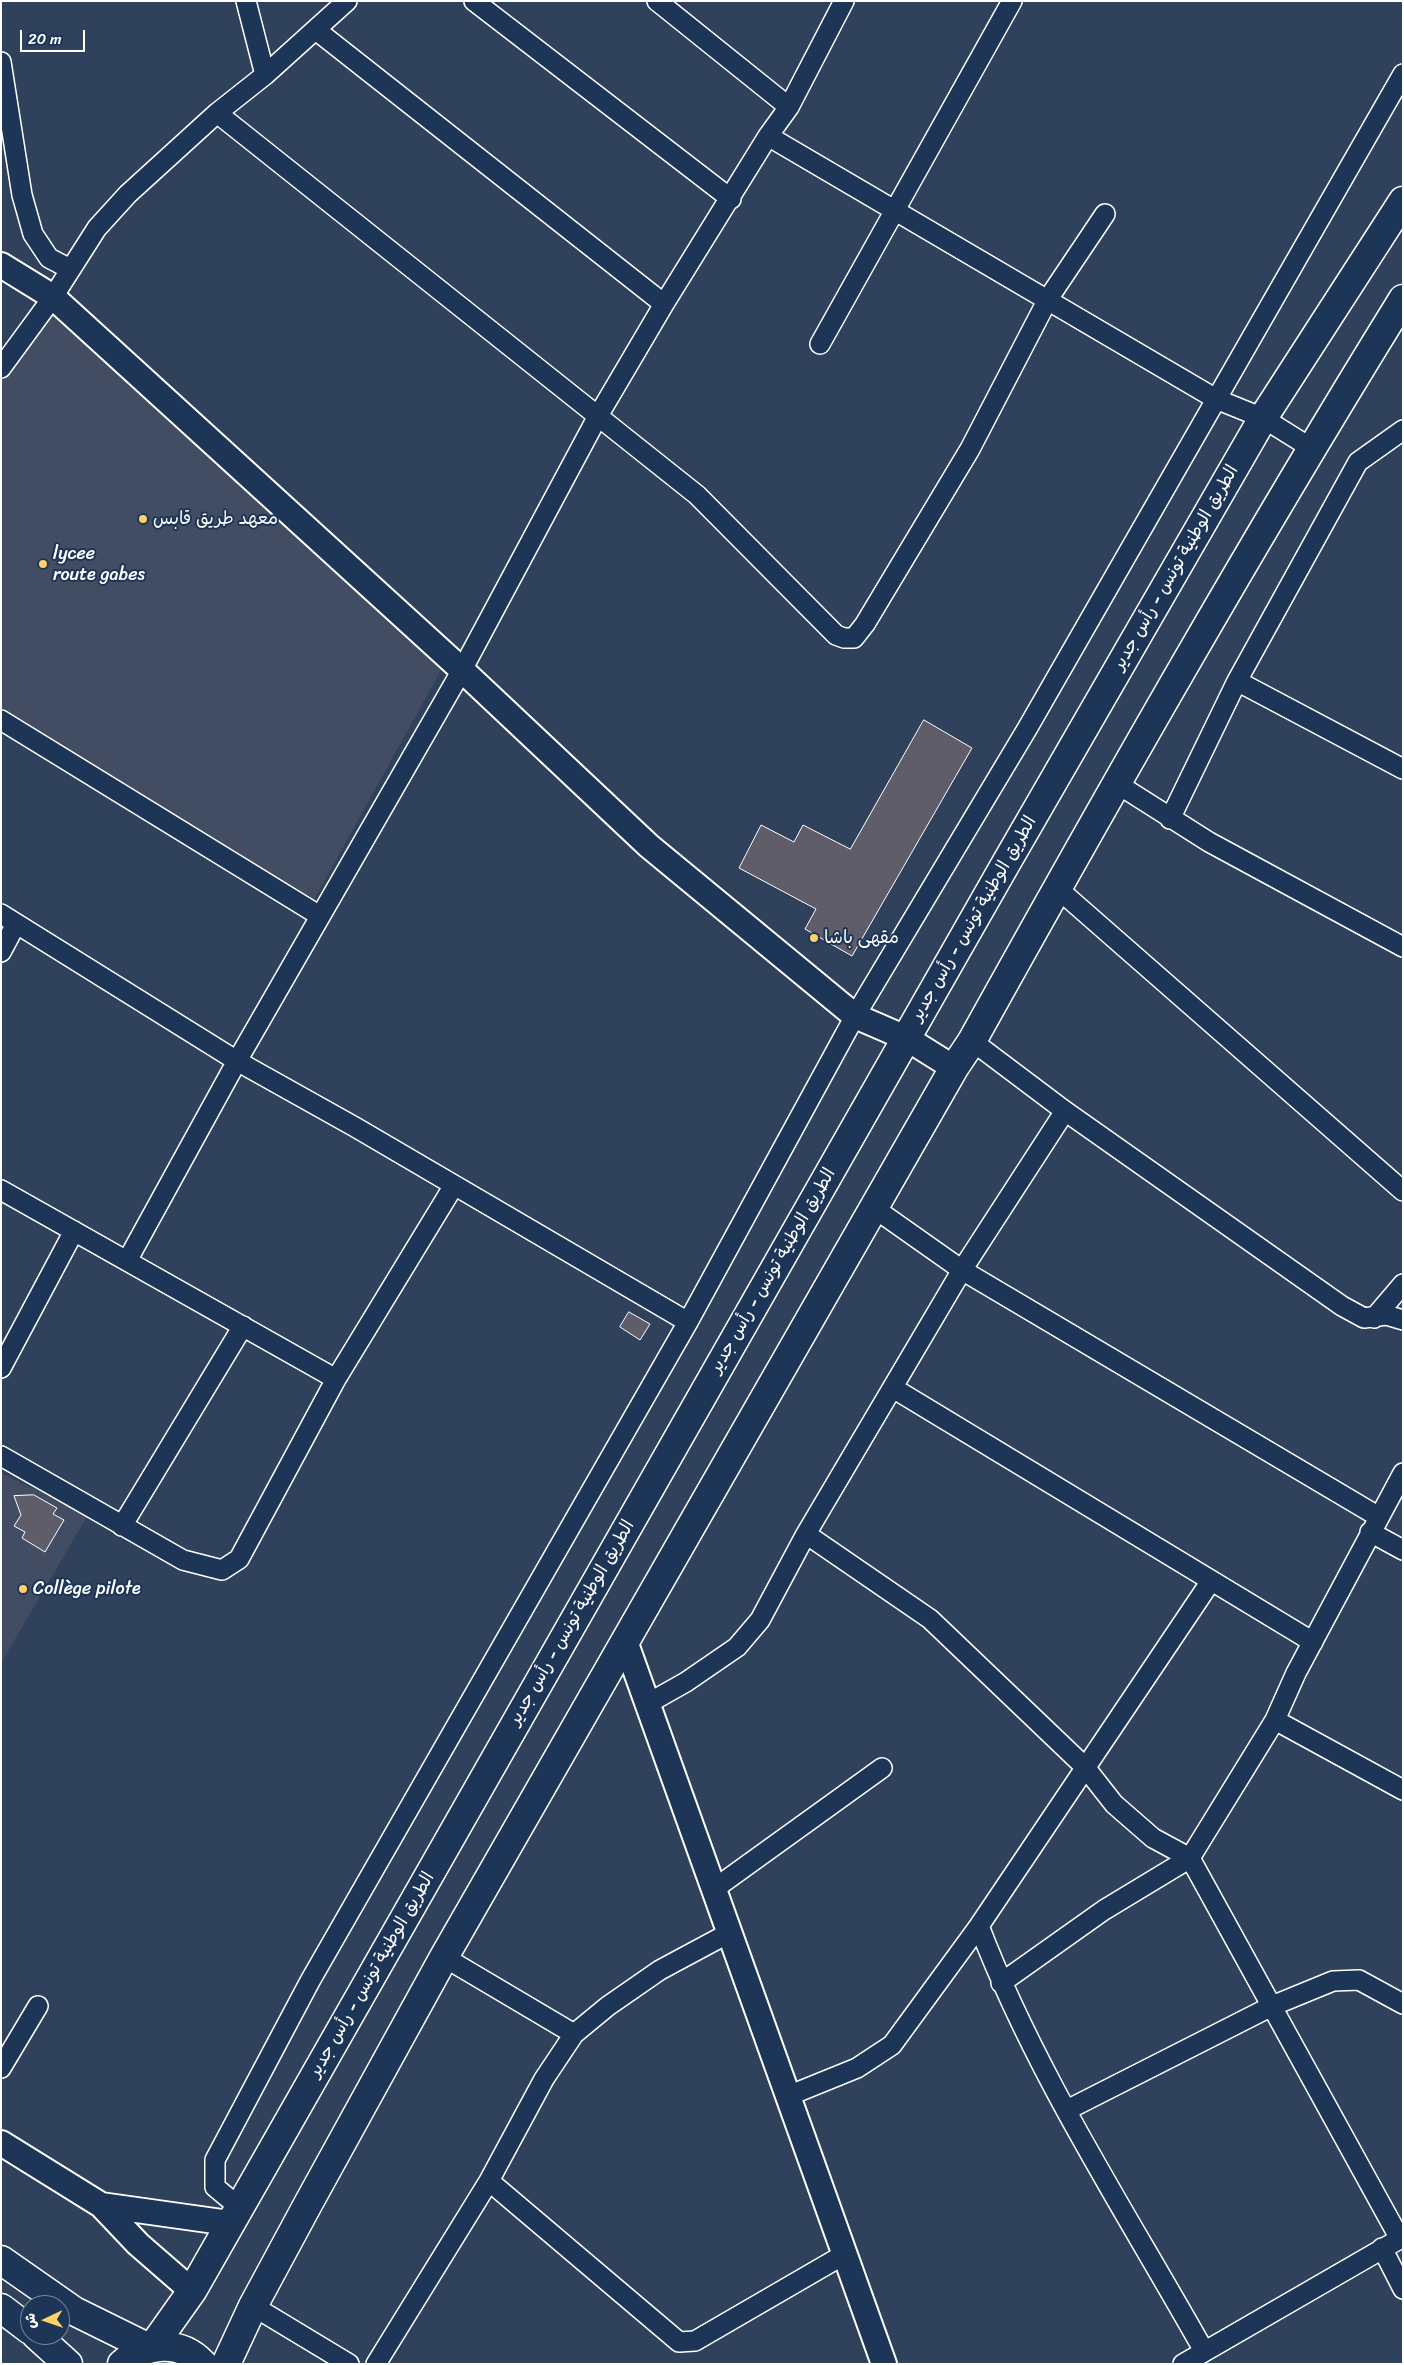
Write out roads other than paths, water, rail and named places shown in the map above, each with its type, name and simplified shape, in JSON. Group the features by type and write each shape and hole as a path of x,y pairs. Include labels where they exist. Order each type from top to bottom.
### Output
{"main road":[{"name":"الطريق الوطنية تونس - رأس جدير","path":"151,2347 192,2291 906,1038 1263,418 1403,202"},
{"path":"226,2364 253,2306 444,1957 954,1068 972,1041 1116,783 1311,448 1403,299"},
{"path":"1,2260 74,2311 151,2347"},
{"path":"1,2308 20,2322"},
{"path":"47,2345 68,2364"},
{"path":"122,2364 133,2354 151,2347 169,2346 185,2350 203,2364"}],"street":[{"path":"246,1 264,75"},
{"path":"1,368 53,297 97,228 128,194 217,113 264,75 347,1"},
{"path":"474,1 731,199"},
{"path":"657,1 789,107"},
{"path":"127,1261 237,1062 462,670 598,416 664,304 731,199 768,136 789,107 844,1"},
{"path":"820,344 1012,1"},
{"path":"316,30 664,304"},
{"path":"1,62 22,195 33,234 49,258 70,269"},
{"path":"234,2215 215,2187 215,2160 310,1981 688,1322 855,1016 1027,729 1403,74"},
{"path":"217,113 697,495 836,635 844,638 854,638 864,624 970,449 1048,300 1105,214"},
{"path":"768,136 1216,399 1263,418 1311,448"},
{"path":"1,265 53,297 462,670 649,846 855,1016 906,1038 954,1068"},
{"path":"1170,819 1237,682 1358,462 1403,430"},
{"path":"1237,682 1403,769"},
{"path":"1,720 320,916"},
{"path":"1116,783 1170,819 1403,947"},
{"path":"1057,888 1403,1192"},
{"path":"1,952 8,919 237,1062 355,1128 688,1322"},
{"path":"972,1041 1065,1111 1342,1306 1364,1318 1374,1318 1386,1314 1403,1320"},
{"path":"647,1704 686,1682 736,1647 760,1620 806,1534 962,1270 1065,1111"},
{"path":"1,1456 183,1560 222,1570 239,1559 336,1379 454,1187"},
{"path":"1,1190 336,1379"},
{"path":"874,1208 962,1270 1374,1524 1403,1550"},
{"path":"1,1368 74,1231"},
{"path":"1374,1318 1403,1284"},
{"path":"122,1526 242,1326"},
{"path":"892,1388 1313,1642"},
{"path":"1001,1983 1104,1910 1190,1858 1275,1720 1374,1524 1403,1473"},
{"path":"806,1534 930,1619 1084,1767 1114,1804 1153,1838 1190,1858 1401,2238 1183,2364"},
{"path":"788,2096 857,2068 892,2045 979,1926 1084,1767 1211,1581"},
{"path":"625,1641 884,2364"},
{"path":"1275,1720 1400,1782"},
{"path":"714,1888 882,1768"},
{"path":"979,1926 1001,1983 1067,2110 1204,2351"},
{"path":"376,2364 488,2181 544,2079 574,2034 608,2006 660,1970 729,1933"},
{"path":"444,1957 574,2034"},
{"path":"1067,2110 1272,2006 1332,1981 1359,1980 1403,2004"},
{"path":"1,2068 38,2006"},
{"path":"1,2143 101,2205 138,2244 192,2291"},
{"path":"488,2181 679,2342 695,2342 845,2254"},
{"path":"101,2205 234,2215"},
{"path":"1382,2248 1403,2289"},
{"path":"253,2306 349,2364"}],"place":[{"name":"معهد طريق قابس","path":"143,519"},
{"name":"lycee route gabes","path":"43,564"},
{"name":"مقهى باشا","path":"814,938"},
{"name":"Collège pilote","path":"23,1589"}]}
